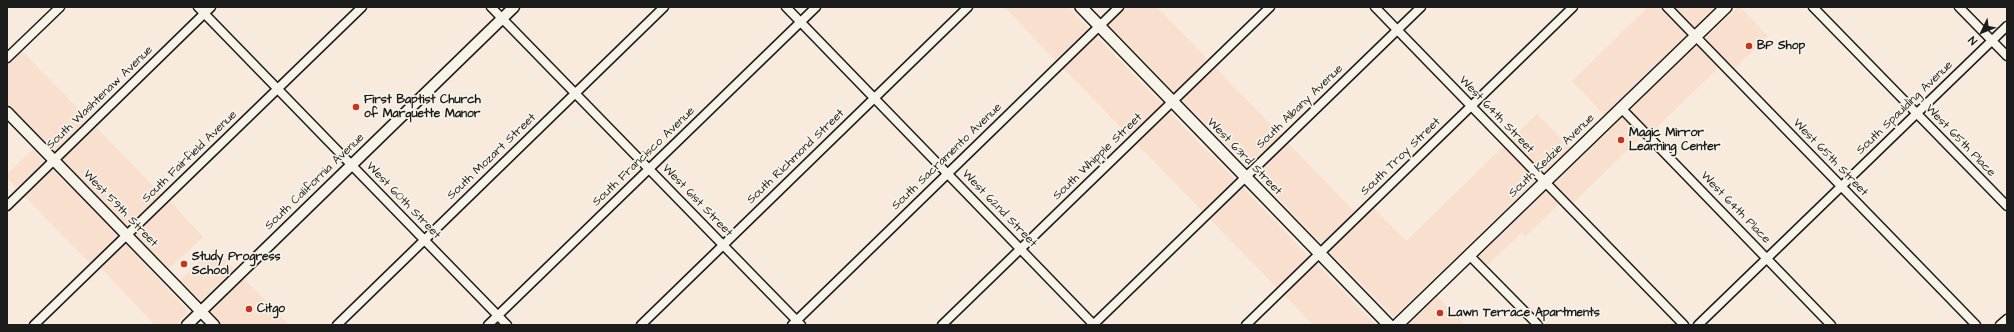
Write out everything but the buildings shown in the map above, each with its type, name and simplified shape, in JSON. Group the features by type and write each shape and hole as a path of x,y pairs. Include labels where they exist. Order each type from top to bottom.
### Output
{"main road":[{"name":"West 63rd Street","path":"1081,7 1389,325"},
{"name":"South Kedzie Avenue","path":"1397,325 1726,7"}],"street":[{"path":"7,58 60,7"},
{"name":"West 60th Street","path":"198,7 507,325"},
{"name":"South Washtenaw Avenue","path":"7,206 211,7"},
{"name":"South Fairfield Avenue","path":"34,325 362,7"},
{"name":"West 61st Street","path":"491,7 723,245 796,324"},
{"name":"South California Avenue","path":"186,325 514,7"},
{"name":"South Mozart Street","path":"337,325 664,7"},
{"name":"West 62nd Street","path":"786,7 1094,325"},
{"name":"South Francisco Avenue","path":"488,325 816,7"},
{"name":"South Richmond Street","path":"641,325 968,7"},
{"name":"South Sacramento Avenue","path":"796,324 1119,7"},
{"name":"South Whipple Street","path":"942,325 1270,7"},
{"name":"West 64th Street","path":"1375,7 1684,325"},
{"name":"South Albany Avenue","path":"1094,325 1421,7"},
{"name":"South Troy Street","path":"1246,325 1573,7"},
{"name":"West 65th Street","path":"1667,7 1976,325"},
{"name":"West 65th Place","path":"1813,7 2007,206"},
{"path":"1959,7 2007,56"},
{"name":"South Spaulding Avenue","path":"1698,325 2007,26"},
{"name":"West 64th Place","path":"1621,108 1831,325"},
{"name":"West 59th Street","path":"7,112 214,325"},
{"path":"1469,255 1538,325"},
{"path":"2000,325 2007,319"}],"shaded area":[{"path":"1004,7 1068,7 1090,30 1057,62"},
{"path":"1125,7 1157,7 1209,61 1175,93 1108,24"},
{"path":"1648,7 1661,7 1688,35 1605,116 1572,81"},
{"path":"1674,7 1717,7 1695,28"},
{"path":"1738,7 1740,7 1768,36 1734,69 1705,38"},
{"path":"1095,35 1163,105 1130,137 1063,68"},
{"path":"1696,44 1719,67 1651,133 1629,110"},
{"path":"22,51 88,119 54,152 7,103 7,65"},
{"path":"1215,67 1282,136 1249,168 1181,99"},
{"path":"1169,112 1237,181 1204,213 1137,144"},
{"path":"1537,114 1571,149 1543,174 1510,140"},
{"path":"1622,117 1641,137 1572,204 1553,184"},
{"path":"96,127 162,195 128,227 62,159"},
{"path":"1288,143 1355,212 1322,244 1255,174"},
{"path":"1503,147 1536,180 1394,317 1328,250 1373,207 1406,241"},
{"path":"33,149 45,162 17,188 7,178 7,174"},
{"path":"52,169 120,236 91,264 24,196"},
{"path":"1242,186 1310,258 1278,289 1209,218"},
{"path":"1546,191 1559,204 1525,237 1521,233 1487,266 1477,256"},
{"path":"170,201 203,237 169,269 135,235"},
{"path":"126,244 189,312 176,325 155,325 101,268"},
{"path":"214,248 234,269 201,301 180,280"},
{"path":"1316,263 1376,325 1313,325 1284,295"},
{"path":"244,279 289,325 223,325 211,312"},
{"path":"1437,296 1465,325 1407,325"}],"place":[{"name":"BP Shop","path":"1749,46"},
{"name":"First Baptist Church of Marquette Manor","path":"356,107"},
{"name":"Magic Mirror Learning Center","path":"1621,140"},
{"name":"Study Progress School","path":"184,264"},
{"name":"Citgo","path":"249,309"},
{"name":"Lawn Terrace Apartments","path":"1440,313"}]}
